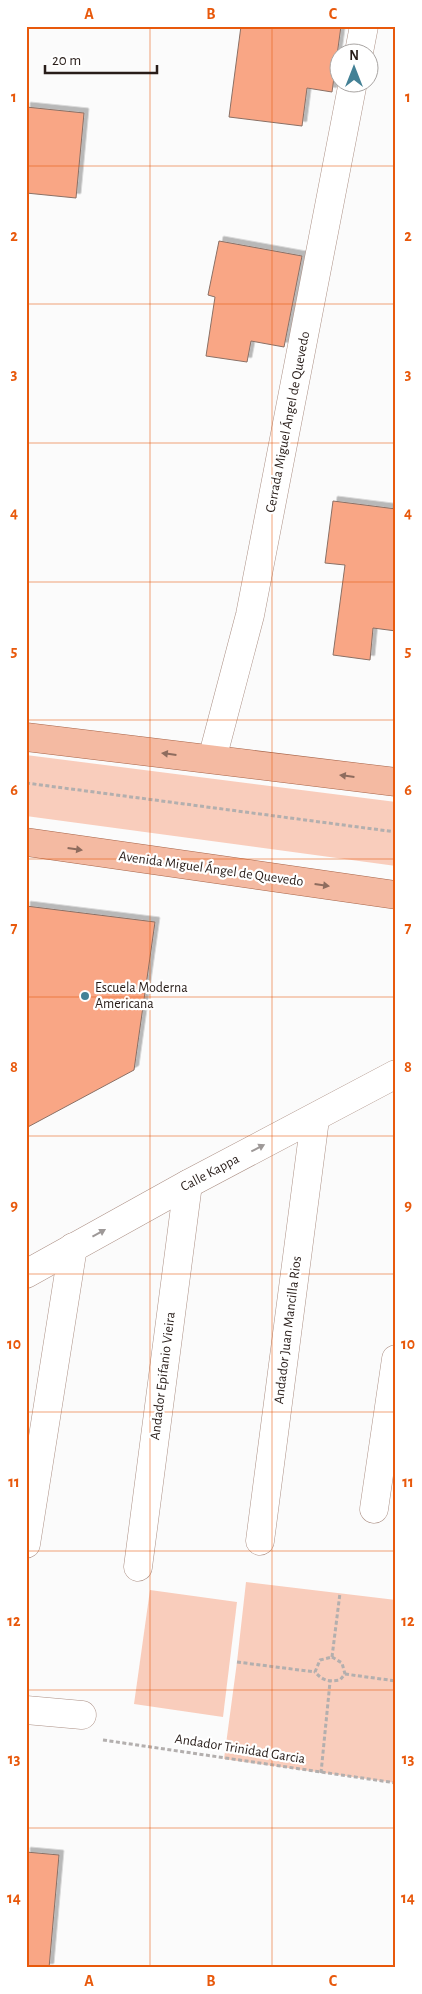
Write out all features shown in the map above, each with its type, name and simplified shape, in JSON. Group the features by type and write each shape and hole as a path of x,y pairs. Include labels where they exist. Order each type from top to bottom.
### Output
{"main road":[{"path":"26,737 396,782"},
{"name":"Avenida Miguel Ángel de Quevedo","path":"26,842 396,895"}],"street":[{"path":"361,42 364,26"},
{"name":"Cerrada Miguel Ángel de Quevedo","path":"212,759 250,615 351,92"},
{"name":"Calle Kappa","path":"26,1274 188,1184 315,1119 396,1074"},
{"name":"Andador Juan Mancilla Rios","path":"260,1541 315,1119"},
{"name":"Andador Epifanio Vieira","path":"138,1567 188,1184"},
{"path":"26,1544 73,1247"},
{"path":"374,1509 396,1358"},
{"path":"26,1710 82,1716"}],"path":[{"path":"26,783 396,832"},
{"path":"332,1657 340,1593"},
{"path":"315,1672 320,1660 332,1657 342,1663 345,1674"},
{"path":"238,1662 315,1672 322,1680 330,1682 340,1680 345,1674"},
{"path":"345,1674 396,1681"},
{"path":"321,1773 330,1682"},
{"name":"Andador Trinidad Garcia","path":"100,1739 396,1783"}],"shaded area":[{"path":"26,755 396,802 396,866 26,816"},
{"path":"246,1582 396,1600 396,1783 224,1759"},
{"path":"150,1590 237,1602 223,1717 134,1704"}],"building":[{"path":"241,26 341,26 339,42 330,42 330,92 307,88 302,126 229,117"},
{"path":"26,107 84,113 76,198 26,193"},
{"path":"219,241 302,256 284,347 251,341 247,362 206,356 215,297 208,295"},
{"path":"333,501 396,509 396,631 373,628 370,660 333,655 345,565 325,563"},
{"name":"Escuela Moderna Americana","path":"26,906 155,922 134,1070 26,1128"},
{"path":"26,1852 59,1855 49,1968 26,1968"}],"place":[{"name":"Escuela Moderna Americana","path":"85,996"}]}
